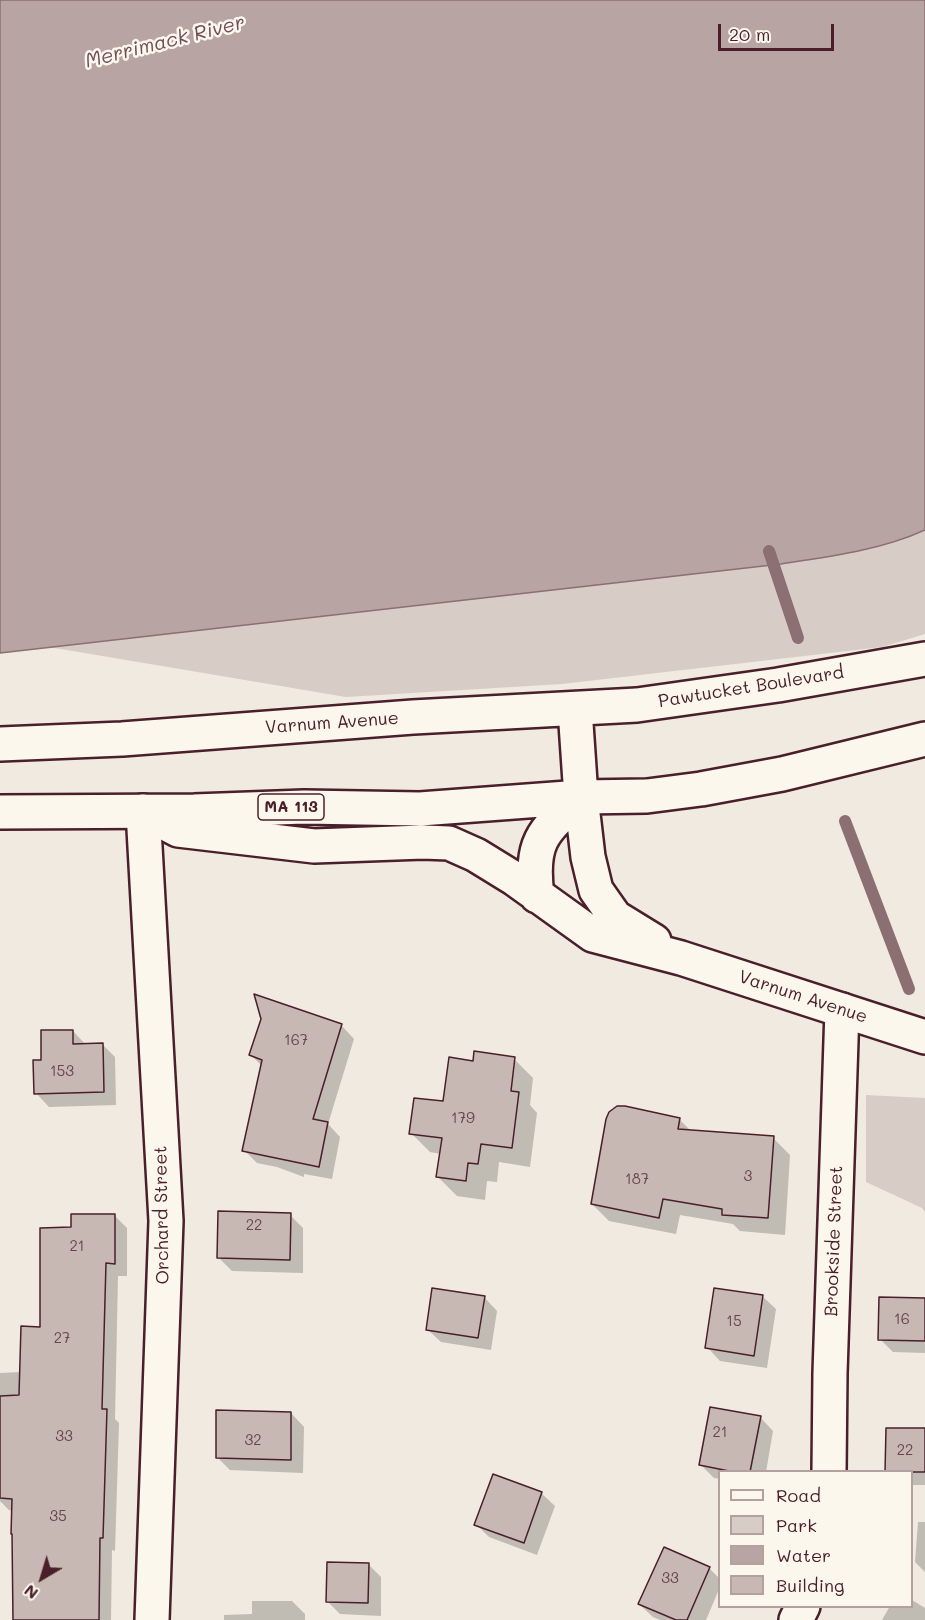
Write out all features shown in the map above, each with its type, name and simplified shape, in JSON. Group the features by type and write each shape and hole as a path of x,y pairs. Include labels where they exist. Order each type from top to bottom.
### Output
{"main road":[{"name":"Pawtucket Boulevard","path":"575,709 637,705 778,685 925,659"},
{"name":"Varnum Avenue","path":"0,744 122,739 413,717 575,709 581,797 588,857 596,890 615,917 681,958"},
{"name":"MA 113","path":"581,797 648,796 701,789 782,774 925,739"},
{"name":"Varnum Avenue","path":"0,812 304,807 420,809 581,797"},
{"path":"537,896 534,871 538,846 548,826 581,797"},
{"name":"Varnum Avenue","path":"143,811 178,830 314,846 449,843 476,855 515,879 593,935 681,958 925,1037"},
{"name":"Orchard Street","path":"143,811 166,1221 152,1620"},
{"name":"Brookside Street","path":"829,1470 830,1361 842,1010"}],"green space":[{"path":"925,530 925,634 882,647 562,684 346,697 49,647 781,564 873,548"},
{"path":"866,1095 925,1098 925,1212 922,1208 866,1182"}],"water":[{"name":"Merrimack River","path":"0,0 925,0 925,530 873,548 781,564 0,653"}],"building":[{"path":"254,994 342,1024 313,1119 328,1122 319,1167 242,1151 262,1060 249,1055 261,1019"},
{"path":"41,1030 73,1030 73,1044 103,1043 104,1092 34,1094 33,1060 41,1060"},
{"path":"474,1051 515,1057 511,1091 519,1092 512,1148 481,1144 478,1164 468,1163 466,1181 436,1177 442,1138 409,1134 414,1098 443,1101 449,1057 473,1061"},
{"path":"617,1106 680,1118 678,1129 774,1136 768,1218 722,1215 722,1209 663,1199 659,1218 591,1204 606,1119 609,1112"},
{"path":"218,1211 291,1213 290,1260 217,1258"},
{"path":"71,1214 115,1214 115,1264 106,1263 102,1409 107,1409 103,1538 100,1538 99,1620 13,1620 12,1499 0,1498 0,1396 19,1395 21,1326 40,1327 40,1228 71,1227"},
{"path":"432,1288 485,1296 478,1338 426,1330"},
{"path":"714,1288 763,1295 754,1356 705,1348"},
{"path":"879,1297 925,1298 925,1341 878,1340"},
{"path":"710,1407 761,1416 750,1470 724,1470 699,1465"},
{"path":"216,1410 291,1412 291,1460 216,1458"},
{"path":"886,1428 925,1428 925,1472 885,1470"},
{"path":"493,1474 542,1492 524,1543 474,1525"},
{"path":"664,1547 710,1567 687,1620 676,1620 638,1604"},
{"path":"327,1562 369,1563 368,1603 326,1602"}],"waterway":[{"path":"769,551 798,638"},
{"path":"845,821 909,989"}]}
